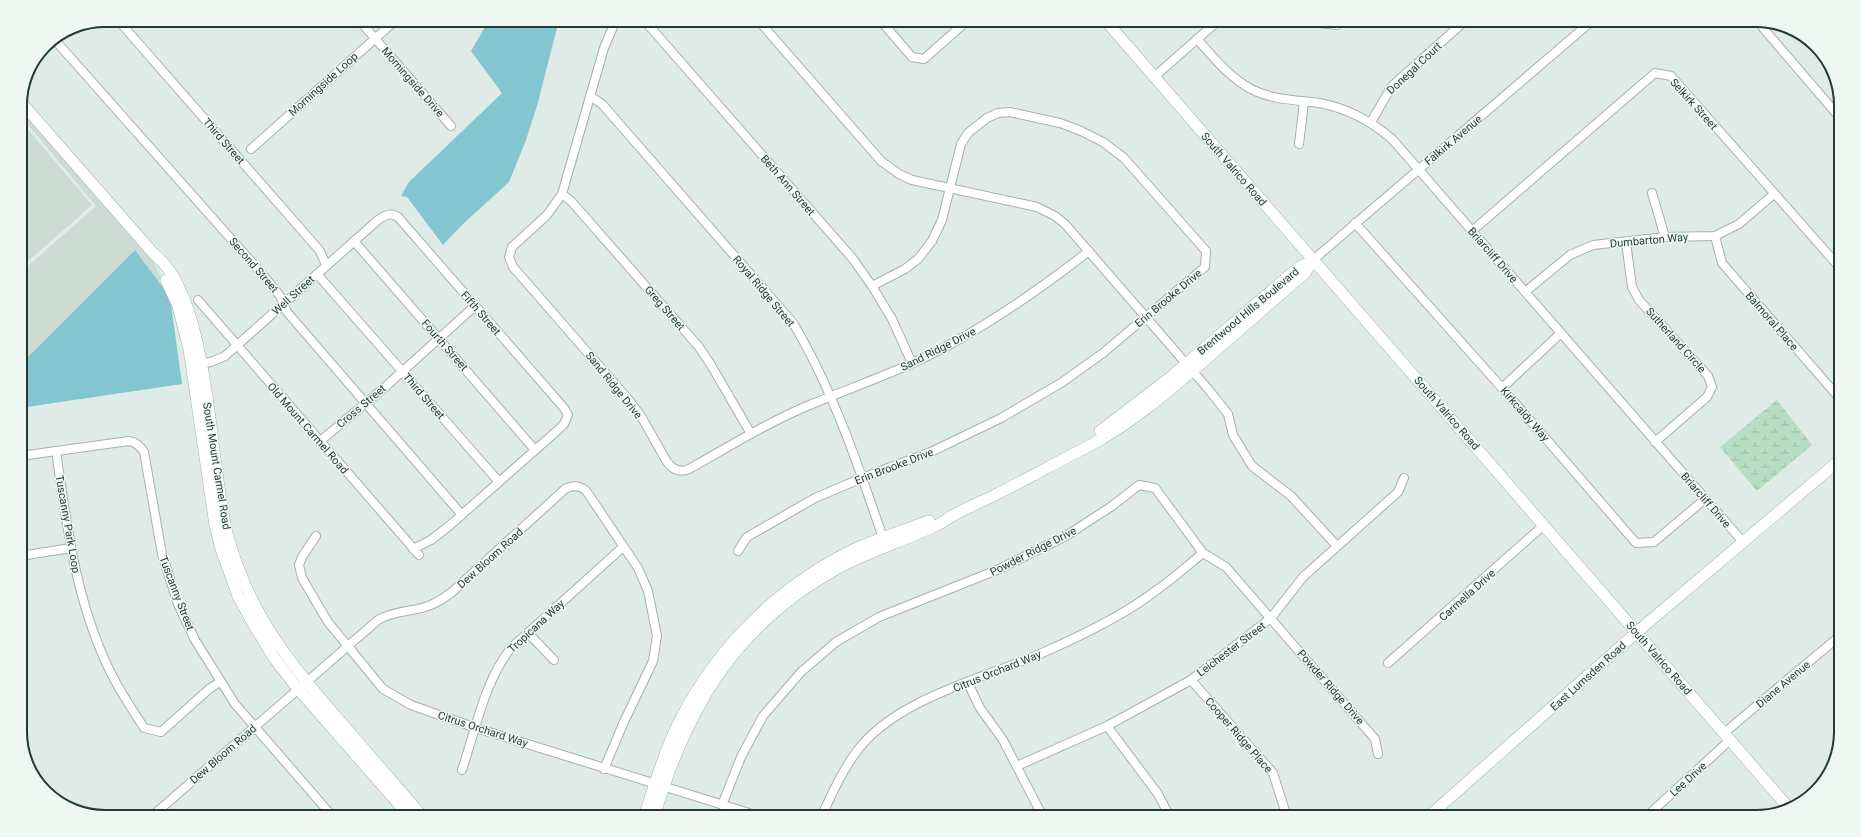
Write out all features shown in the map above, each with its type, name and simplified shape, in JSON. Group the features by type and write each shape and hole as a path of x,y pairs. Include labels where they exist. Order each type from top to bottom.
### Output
{"street":[{"name":"Third Street","path":"124,27 320,251 326,265"},
{"name":"Morningside Drive","path":"365,27 451,126"},
{"name":"Morningside Loop","path":"251,149 388,27"},
{"name":"Sand Ridge Drive","path":"613,27 606,42 562,194 547,215 512,247 509,257 510,262 628,399 641,416 670,466 676,470 686,471 792,413 912,363 947,346 1001,315 1044,286 1089,251"},
{"name":"Beth Ann Street","path":"650,27 852,259 872,286 892,319 912,363"},
{"path":"764,27 885,164 908,178 1037,207 1055,216 1065,224 1228,414 1233,435 1252,466 1291,496 1337,546"},
{"path":"886,27 912,57 924,59 960,27"},
{"name":"South Valrico Road","path":"1111,27 1786,804"},
{"path":"1154,77 1211,27"},
{"name":"Donegal Court","path":"1371,122 1392,86 1458,27"},
{"name":"Falkirk Avenue","path":"1314,260 1585,27"},
{"path":"1763,28 1834,111"},
{"name":"Briarcliff Drive","path":"1197,39 1223,67 1250,88 1276,98 1336,107 1371,122 1392,139 1655,442 1744,542"},
{"name":"Second Street","path":"58,43 255,265 280,296 287,312 462,514"},
{"name":"Selkirk Street","path":"1472,231 1655,73 1671,76 1834,261"},
{"name":"Royal Ridge Street","path":"590,96 602,104 793,323 812,355 830,397 862,478 884,542"},
{"path":"1299,144 1304,102"},
{"name":"South Mount Carmel Road","path":"27,109 154,254 163,261 185,302 192,322 196,364 222,508 234,554 248,591 266,627 290,663 302,686 404,810"},
{"name":"Erin Brooke Drive","path":"738,551 747,537 815,498 862,478 934,451 1001,418 1061,383 1103,353 1205,267 1206,251 1124,158 1103,142 1060,123 1010,112 998,113 987,118 973,129 961,144 942,220 932,241 918,259 905,269 872,286"},
{"path":"1652,193 1665,237"},
{"name":"Greg Street","path":"562,194 571,201 699,347 709,361 752,434"},
{"name":"Dumbarton Way","path":"1526,292 1570,255 1593,245 1665,237 1715,236 1739,224 1774,194"},
{"name":"Well Street","path":"196,364 221,358 237,346 284,305 326,265 382,217 390,215"},
{"name":"Fifth Street","path":"390,215 398,217 564,408 568,415 564,424 535,450"},
{"name":"Kirkcaldy Way","path":"1356,223 1502,388 1636,543 1654,542 1705,499"},
{"name":"Balmoral Place","path":"1715,236 1722,263 1834,392"},
{"name":"Fourth Street","path":"354,241 535,450"},
{"name":"Sutherland Circle","path":"1626,242 1632,287 1639,300 1708,376 1712,387 1707,397 1655,442"},
{"name":"Brentwood Hills Boulevard","path":"655,810 667,748 682,716 712,668 737,637 774,601 807,577 853,550 884,542 935,519 952,516 1000,493 1075,452 1086,441 1189,367 1299,267 1314,260"},
{"name":"Third Street","path":"317,274 499,482"},
{"name":"Old Mount Carmel Road","path":"198,300 319,442 419,556"},
{"name":"Cross Street","path":"319,442 475,306"},
{"path":"1502,388 1561,333"},
{"name":"Tuscanny Street","path":"27,455 129,441 138,444 144,452 159,545 172,588 190,631 220,682 235,704 327,810"},
{"path":"413,549 438,535 535,450"},
{"name":"Tuscanny Park Loop","path":"56,451 71,548 94,631 114,678 144,728 161,732 209,689 220,682"},
{"name":"East Lumsden Road","path":"1436,810 1637,632 1834,465"},
{"name":"Leichester Street","path":"1017,766 1107,726 1191,680 1272,618 1303,576 1398,492 1404,478"},
{"name":"Powder Ridge Drive","path":"722,804 741,757 763,716 801,672 836,642 879,617 996,570 1066,536 1112,506 1139,485 1155,488 1203,553 1226,568 1272,618 1375,739 1378,754"},
{"name":"Dew Bloom Road","path":"159,810 378,620 389,614 425,607 438,602 448,595 568,488 580,487 587,492 622,547 638,568 648,591 657,636 653,662 623,724 604,768"},
{"name":"Carmella Drive","path":"1388,663 1544,525"},
{"name":"Citrus Orchard Way","path":"316,536 302,557 299,565 302,578 328,622 383,689 411,705 476,728 659,786 740,810"},
{"name":"Tropicana Way","path":"462,770 491,682 499,663 511,648 622,547"},
{"path":"27,555 71,548"},
{"name":"Citrus Orchard Way","path":"824,810 841,774 858,750 891,719 912,706 935,695 1042,653 1084,633 1157,590 1203,553"},
{"path":"528,633 554,660"},
{"name":"Diane Avenue","path":"1727,737 1834,641"},
{"name":"Cooper Ridge Place","path":"1191,680 1273,773 1285,810"},
{"path":"968,683 980,708 1000,735 1039,810"},
{"name":"South Mount Carmel Road","path":"302,686 417,810"},
{"path":"1107,726 1158,794 1166,810"},
{"name":"Lee Drive","path":"1653,810 1727,737"},
{"name":"Brentwood Hills Boulevard","path":"647,810 659,786"}],"shaded area":[{"path":"27,114 151,257 170,297 135,250 27,358 27,267 94,208 95,205 27,123"},
{"path":"27,128 92,205 27,262"}],"green space":[{"path":"1777,400 1812,445 1757,491 1720,447"}],"water":[{"path":"485,27 557,27 537,106 526,140 509,182 463,224 443,245 407,197 401,196 409,182 502,93 471,51"},
{"path":"135,250 170,297 182,384 27,407 27,358"}]}
